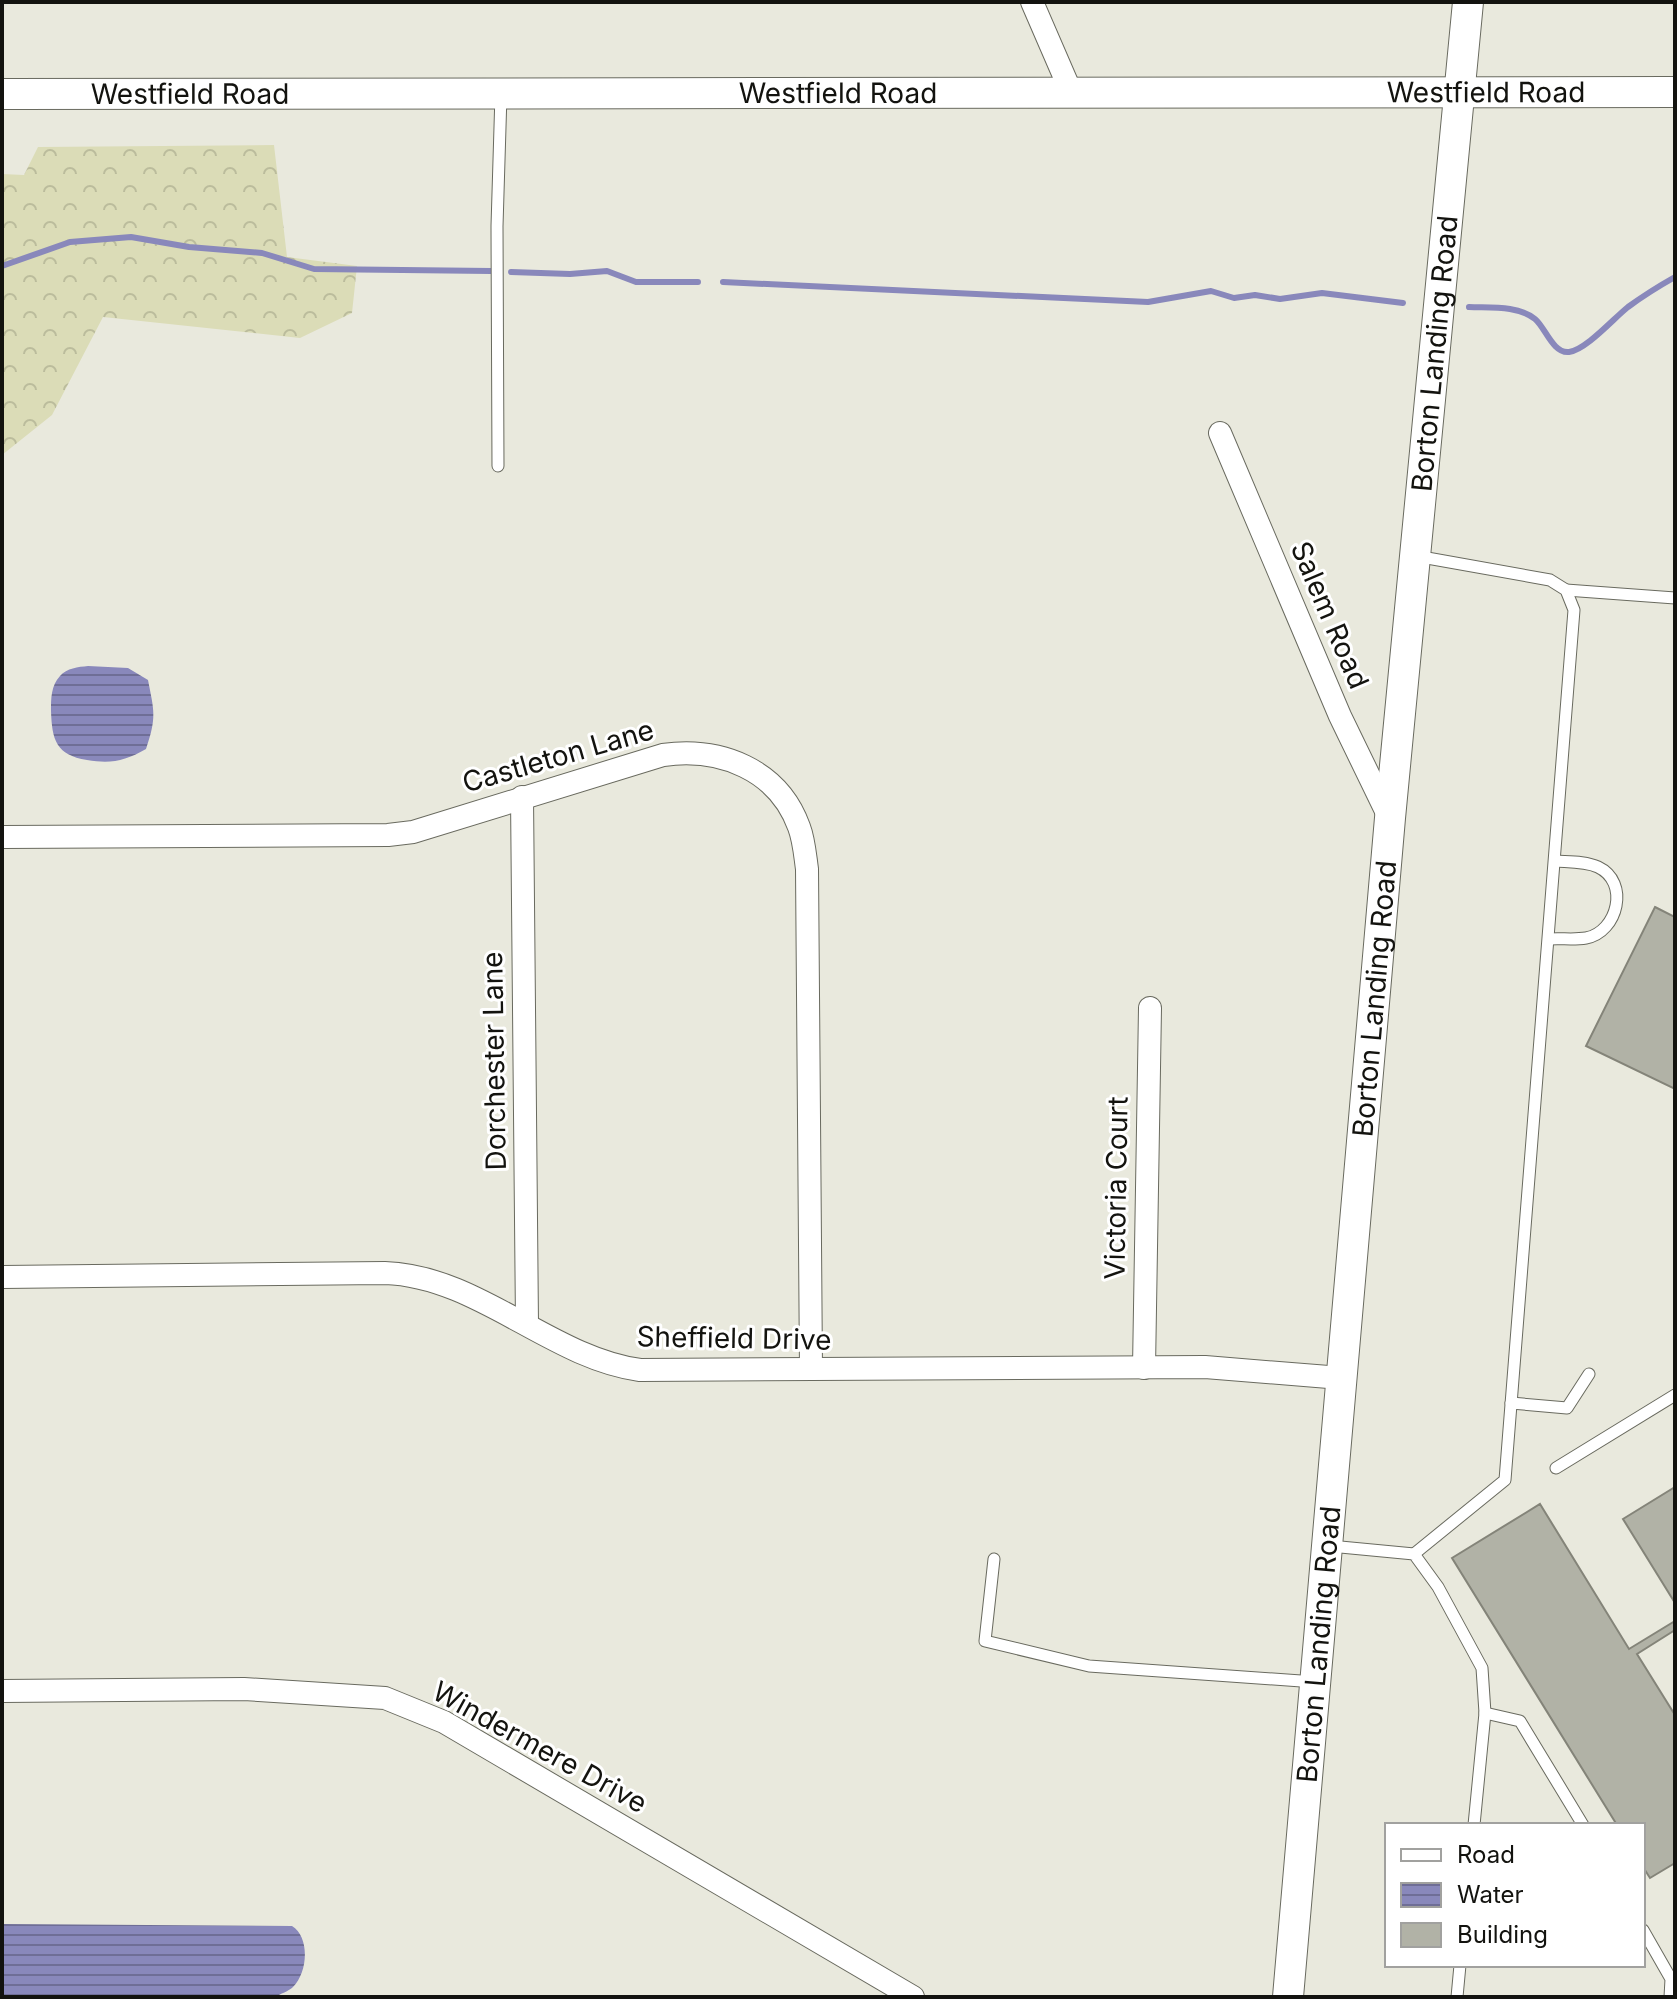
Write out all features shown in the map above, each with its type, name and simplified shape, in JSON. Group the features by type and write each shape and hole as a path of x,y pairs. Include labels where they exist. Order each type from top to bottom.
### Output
{"street":[{"path":"1032,2 1071,92"},
{"name":"Borton Landing Road","path":"1288,1997 1390,818 1468,2"},
{"name":"Westfield Road","path":"2,94 1675,92"},
{"name":"Salem Road","path":"1220,433 1340,716 1390,818"},
{"name":"Castleton Lane","path":"2,837 388,835 413,832 663,755 699,753 720,756 748,767 772,785 793,813 800,830 807,869 811,1369"},
{"name":"Dorchester Lane","path":"522,797 527,1324"},
{"name":"Victoria Court","path":"1144,1368 1150,1008"},
{"name":"Sheffield Drive","path":"2,1277 401,1273 445,1285 597,1359 625,1368 662,1371 1205,1367 1341,1378"},
{"name":"Windermere Drive","path":"2,1691 244,1689 385,1698 444,1722 913,1997"}],"lane":[{"path":"498,466 497,226 501,93"},
{"path":"1415,556 1550,580 1566,590 1675,598"},
{"path":"1326,1546 1414,1554 1505,1480 1574,610 1566,590"},
{"path":"1549,939 1589,938 1609,923 1619,901 1613,881 1600,867 1555,861"},
{"path":"1511,1403 1567,1408 1589,1374"},
{"path":"1556,1468 1675,1395"},
{"path":"1414,1554 1438,1587 1477,1656 1484,1679 1485,1713 1474,1823"},
{"path":"994,1559 985,1641 1089,1666 1315,1682"},
{"path":"1485,1713 1520,1721 1582,1823"},
{"path":"1645,1934 1671,1979 1670,1997"},
{"path":"1457,1997 1460,1967"}],"green space":[{"path":"274,145 287,257 357,266 352,313 300,338 103,317 52,415 2,455 2,174 24,175 38,147"}],"water":[{"path":"88,666 128,668 148,680 153,714 146,749 124,759 103,762 77,758 62,750 53,730 51,697 55,684 66,671"},
{"path":"2,1924 292,1926 302,1938 304,1964 293,1987 275,1997 2,1997"}],"building":[{"path":"1655,907 1675,917 1675,1089 1586,1046"},
{"path":"1675,1487 1675,1603 1623,1519"},
{"path":"1540,1504 1629,1649 1675,1621 1675,1630 1637,1654 1675,1715 1675,1863 1650,1878 1645,1870 1645,1823 1616,1823 1452,1558"}],"waterway":[{"path":"2,266 70,242 131,237 189,247 262,253 314,269 491,271"},
{"path":"511,272 570,274 607,271 636,282 698,282"},
{"path":"1469,307 1520,311 1535,319 1558,349 1569,352 1583,346 1628,307 1675,277"},
{"path":"723,282 1148,302 1211,291 1234,298 1255,295 1280,299 1322,293 1403,303"}]}
